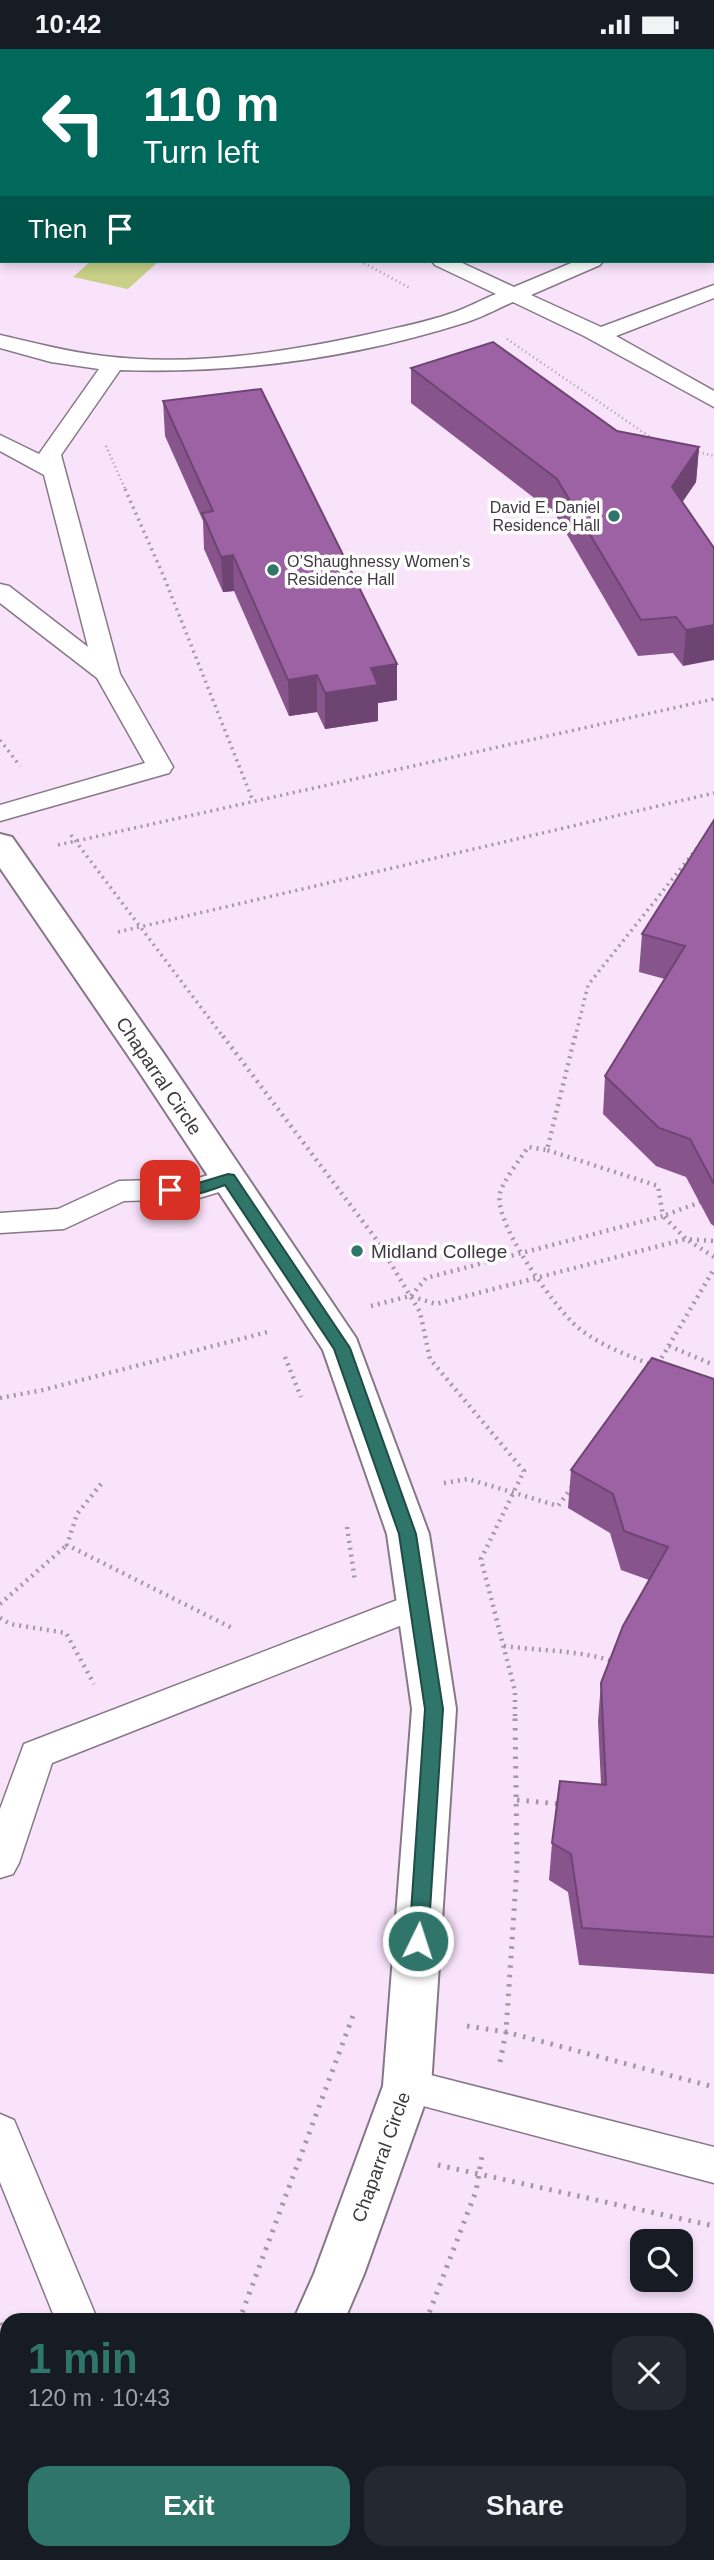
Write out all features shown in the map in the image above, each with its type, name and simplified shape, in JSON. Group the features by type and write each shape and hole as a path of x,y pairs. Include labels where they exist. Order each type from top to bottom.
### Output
{"street":[{"name":"Chaparral Circle","path":"5,851 342,1348 408,1534 434,1709 407,2086 339,2274 321,2313"}],"lane":[{"path":"446,263 599,335 714,400"},
{"path":"0,341 31,353 114,363 209,364 329,350 467,314 588,263"},
{"path":"599,335 714,291"},
{"path":"691,300 714,314"},
{"path":"0,813 160,768 107,674 50,455 114,363"},
{"path":"0,442 55,472"},
{"path":"0,591 107,674"},
{"path":"0,1223 64,1219 119,1191 196,1189 228,1179"},
{"path":"0,1863 37,1754 418,1605"},
{"path":"407,2086 714,2165"},
{"path":"0,2132 74,2313"}],"path":[{"path":"364,263 467,314 660,444"},
{"path":"106,444 164,577 253,801"},
{"path":"687,450 714,456"},
{"path":"5,851 75,840 714,699"},
{"path":"69,945 714,793"},
{"path":"547,1150 588,985 699,845"},
{"path":"666,1374 656,1366 614,1350 573,1323 503,1222 500,1193 528,1147 547,1150 659,1186 663,1216 686,1239 714,1241"},
{"path":"410,1296 426,1278 663,1216 714,1197"},
{"path":"649,1377 714,1269"},
{"path":"268,1318 279,1342"},
{"path":"669,1346 714,1365"},
{"path":"284,1354 304,1404"},
{"path":"363,1625 344,1503 468,1479 558,1506 573,1485"},
{"path":"0,1604 67,1545 77,1514 101,1484"},
{"path":"67,1545 240,1632"},
{"path":"0,1618 10,1624 66,1633 95,1685"},
{"path":"504,1646 556,1653 589,1653 622,1664"},
{"path":"517,1800 567,1804"},
{"path":"242,2313 355,2011"},
{"path":"413,2018 506,2032 714,2087"},
{"path":"382,2156 479,2172 714,2226"}],"shaded area":[{"name":"Midland College","path":"0,263 714,263 714,2313 0,2313"}],"green space":[{"path":"89,263 157,263 128,289 73,277"}],"building":[{"name":"David E. Daniel Residence Hall","path":"493,342 617,431 699,447 672,487 714,548 714,625 686,630 676,617 641,620 557,479 411,368"},
{"name":"O’Shaughnessy Women's Residence Hall","path":"261,389 397,664 371,668 378,685 325,693 317,675 288,680 233,555 221,557 202,513 213,511 163,401"},
{"path":"714,820 714,1184 690,1139 659,1128 605,1076 685,946 642,934"},
{"path":"652,1358 714,1379 714,1937 582,1928 571,1854 552,1843 560,1781 606,1785 601,1683 623,1626 668,1547 624,1531 613,1494 571,1470"}],"place":[{"name":"David E. Daniel Residence Hall","path":"614,516"},
{"name":"O’Shaughnessy Women's Residence Hall","path":"273,570"},
{"name":"Midland College","path":"357,1251"}],"route":[{"path":"170,1190 196,1189 228,1179 342,1348 408,1534 434,1709 418,1941"}]}
